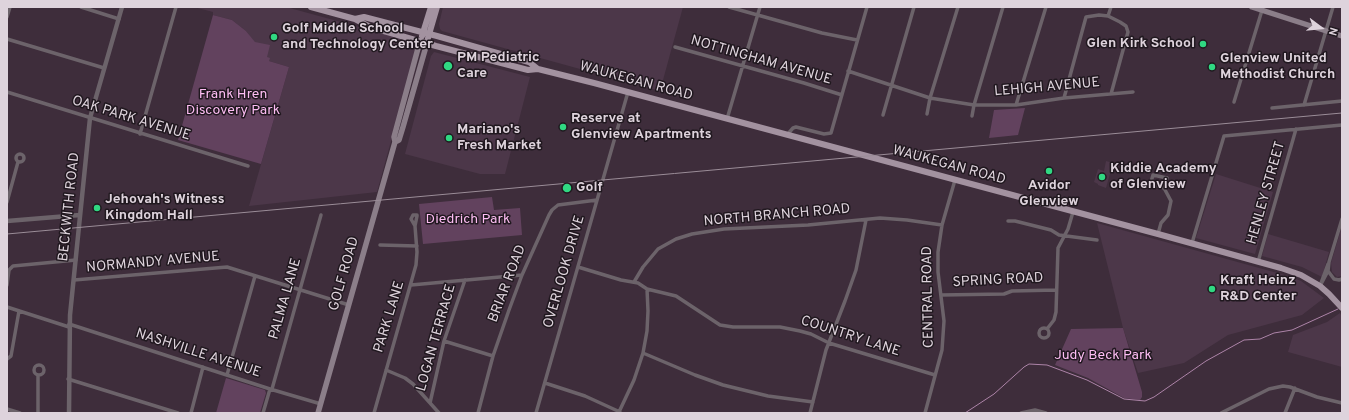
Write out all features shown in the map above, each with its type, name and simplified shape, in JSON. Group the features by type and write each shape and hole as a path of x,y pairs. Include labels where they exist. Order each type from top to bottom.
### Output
{"main road":[{"path":"311,7 355,19"},
{"name":"GOLF ROAD","path":"426,33 431,7"},
{"name":"GOLF ROAD","path":"318,413 395,142 399,140 403,127 423,42 437,7"},
{"path":"1252,7 1342,36"},
{"name":"WAUKEGAN ROAD","path":"355,19 364,17 426,33 529,62 538,69"},
{"name":"WAUKEGAN ROAD","path":"355,19 370,27 423,42 528,70 538,69 628,92 1258,262 1301,275 1320,286 1341,306"}],"street":[{"path":"7,17 10,7"},
{"path":"81,7 119,18"},
{"name":"BECKWITH ROAD","path":"68,413 69,325 90,118 122,7"},
{"path":"140,134 176,7"},
{"path":"729,7 822,33 857,40"},
{"path":"727,119 760,7"},
{"path":"787,135 793,128 796,127 824,134 829,134 832,130 867,7"},
{"path":"883,115 890,86 914,7"},
{"path":"927,114 930,98 958,7"},
{"path":"972,116 1003,7"},
{"path":"1016,105 1046,7"},
{"path":"1108,16 1111,7"},
{"path":"1304,105 1333,7"},
{"path":"1234,102 1262,9"},
{"path":"1064,98 1086,17 1108,16 1126,26 1128,32 1111,94"},
{"path":"7,39 104,68"},
{"name":"NOTTINGHAM AVENUE","path":"675,47 842,95"},
{"name":"LEHIGH AVENUE","path":"848,71 930,98 974,105 1016,105 1064,98 1133,92"},
{"name":"OAK PARK AVENUE","path":"7,92 248,166"},
{"name":"OVERLOOK DRIVE","path":"536,413 628,92"},
{"path":"1272,108 1342,100"},
{"path":"1192,243 1224,136 1342,125"},
{"name":"HENLEY STREET","path":"1258,262 1296,129"},
{"path":"7,202 18,162"},
{"path":"1158,234 1171,204 1170,198 1164,188 1152,184 1151,182 1153,175 1167,178 1164,188"},
{"name":"CENTRAL ROAD","path":"925,413 940,361 943,342 944,321 938,258 942,225 955,180"},
{"name":"BRIAR ROAD","path":"478,413 493,356 522,275 548,215 554,207 560,204 597,200"},
{"path":"1047,329 1054,320 1056,312 1058,248 1065,235 1073,212"},
{"path":"7,221 80,215"},
{"name":"PALMA LANE","path":"263,413 301,290 321,215"},
{"name":"NORTH BRANCH ROAD","path":"634,282 646,262 658,249 682,237 724,230 866,220 895,219 942,225"},
{"path":"1320,286 1328,271 1342,219"},
{"path":"810,413 819,373 854,275 866,220"},
{"path":"1008,221 1015,221 1043,228 1057,234 1097,240"},
{"name":"PARK LANE","path":"374,413 416,265 417,246 415,226"},
{"path":"380,245 417,246"},
{"name":"NORMANDY AVENUE","path":"7,285 10,268 16,265 76,260"},
{"path":"1320,286 1330,262"},
{"name":"COUNTRY LANE","path":"578,266 621,280 634,282 647,289 676,296 720,325 791,329 811,334 829,343 936,375"},
{"name":"NORMANDY AVENUE","path":"74,280 223,267 232,268 349,305"},
{"path":"1328,271 1334,279 1342,279"},
{"path":"411,285 522,275"},
{"path":"227,375 255,276"},
{"name":"LOGAN TERRACE","path":"430,403 444,341 465,280"},
{"path":"545,383 585,396 620,412 632,385 643,353 647,331 647,289"},
{"name":"SPRING ROAD","path":"941,295 1004,294 1012,291 1056,290"},
{"name":"NASHVILLE AVENUE","path":"7,307 321,404"},
{"path":"7,359 11,356 19,311"},
{"path":"444,341 493,356"},
{"path":"643,353 722,385 768,396 813,402"},
{"path":"190,413 203,367"},
{"path":"386,370 406,378 439,413"},
{"path":"38,375 38,413"},
{"path":"68,379 178,413"},
{"path":"1222,413 1274,387 1286,386 1317,397 1342,403"},
{"path":"1284,413 1295,388"},
{"path":"7,409 20,413"},
{"path":"1021,413 1035,410 1046,413"}],"shaded area":[{"path":"194,7 286,7 418,43 377,192 249,206 289,67 269,61 246,31 232,20 213,15 213,12"},
{"path":"443,7 683,7 660,91 442,31 439,24"},
{"path":"434,52 530,77 505,174 480,174 405,154 431,56"},
{"name":"Kiddie Academy of Glenview","path":"1106,161 1113,163 1106,188 1094,182 1098,169 1104,171"},
{"path":"1216,174 1273,192 1255,254 1196,238"},
{"name":"Kraft Heinz R&D Center","path":"1097,223 1288,276 1301,281 1324,298 1302,315 1228,335 1184,363 1138,373 1123,328"},
{"path":"1342,226 1342,276 1337,277 1332,272 1331,263"},
{"path":"1268,234 1329,252 1322,277 1302,267 1262,256"},
{"path":"1340,313 1342,317 1342,367 1288,352 1293,335 1327,322"}],"green space":[{"name":"Frank Hren Discovery Park","path":"213,15 232,20 246,31 255,42 270,45 267,57 270,58 269,61 289,67 261,164 178,140"},
{"path":"1025,108 1018,135 989,138 994,110"},
{"name":"Diedrich Park","path":"492,197 494,210 520,208 522,235 423,244 419,204"},
{"name":"Judy Beck Park","path":"1123,328 1142,392 1142,397 1140,400 1124,398 1088,378 1055,365 1071,329"},
{"path":"226,378 265,390 266,393 260,413 216,413"}],"waterway":[{"path":"965,413 994,394 1029,364 1047,365 1087,380 1124,399 1145,401 1154,397 1206,361 1244,340 1260,339 1274,333 1292,330 1338,309"}],"railway":[{"path":"7,234 1342,113"}],"place":[{"name":"Golf Middle School and Technology Center","path":"274,37"},
{"name":"Glen Kirk School","path":"1203,44"},
{"name":"PM Pediatric Care","path":"448,66"},
{"name":"Glenview United Methodist Church","path":"1212,67"},
{"name":"Reserve at Glenview Apartments","path":"563,127"},
{"name":"Mariano's Fresh Market","path":"449,138"},
{"name":"Avidor Glenview","path":"1049,171"},
{"name":"Kiddie Academy of Glenview","path":"1102,177"},
{"name":"Golf","path":"567,188"},
{"name":"Jehovah's Witness Kingdom Hall","path":"97,208"},
{"name":"Kraft Heinz R&D Center","path":"1212,289"}]}
